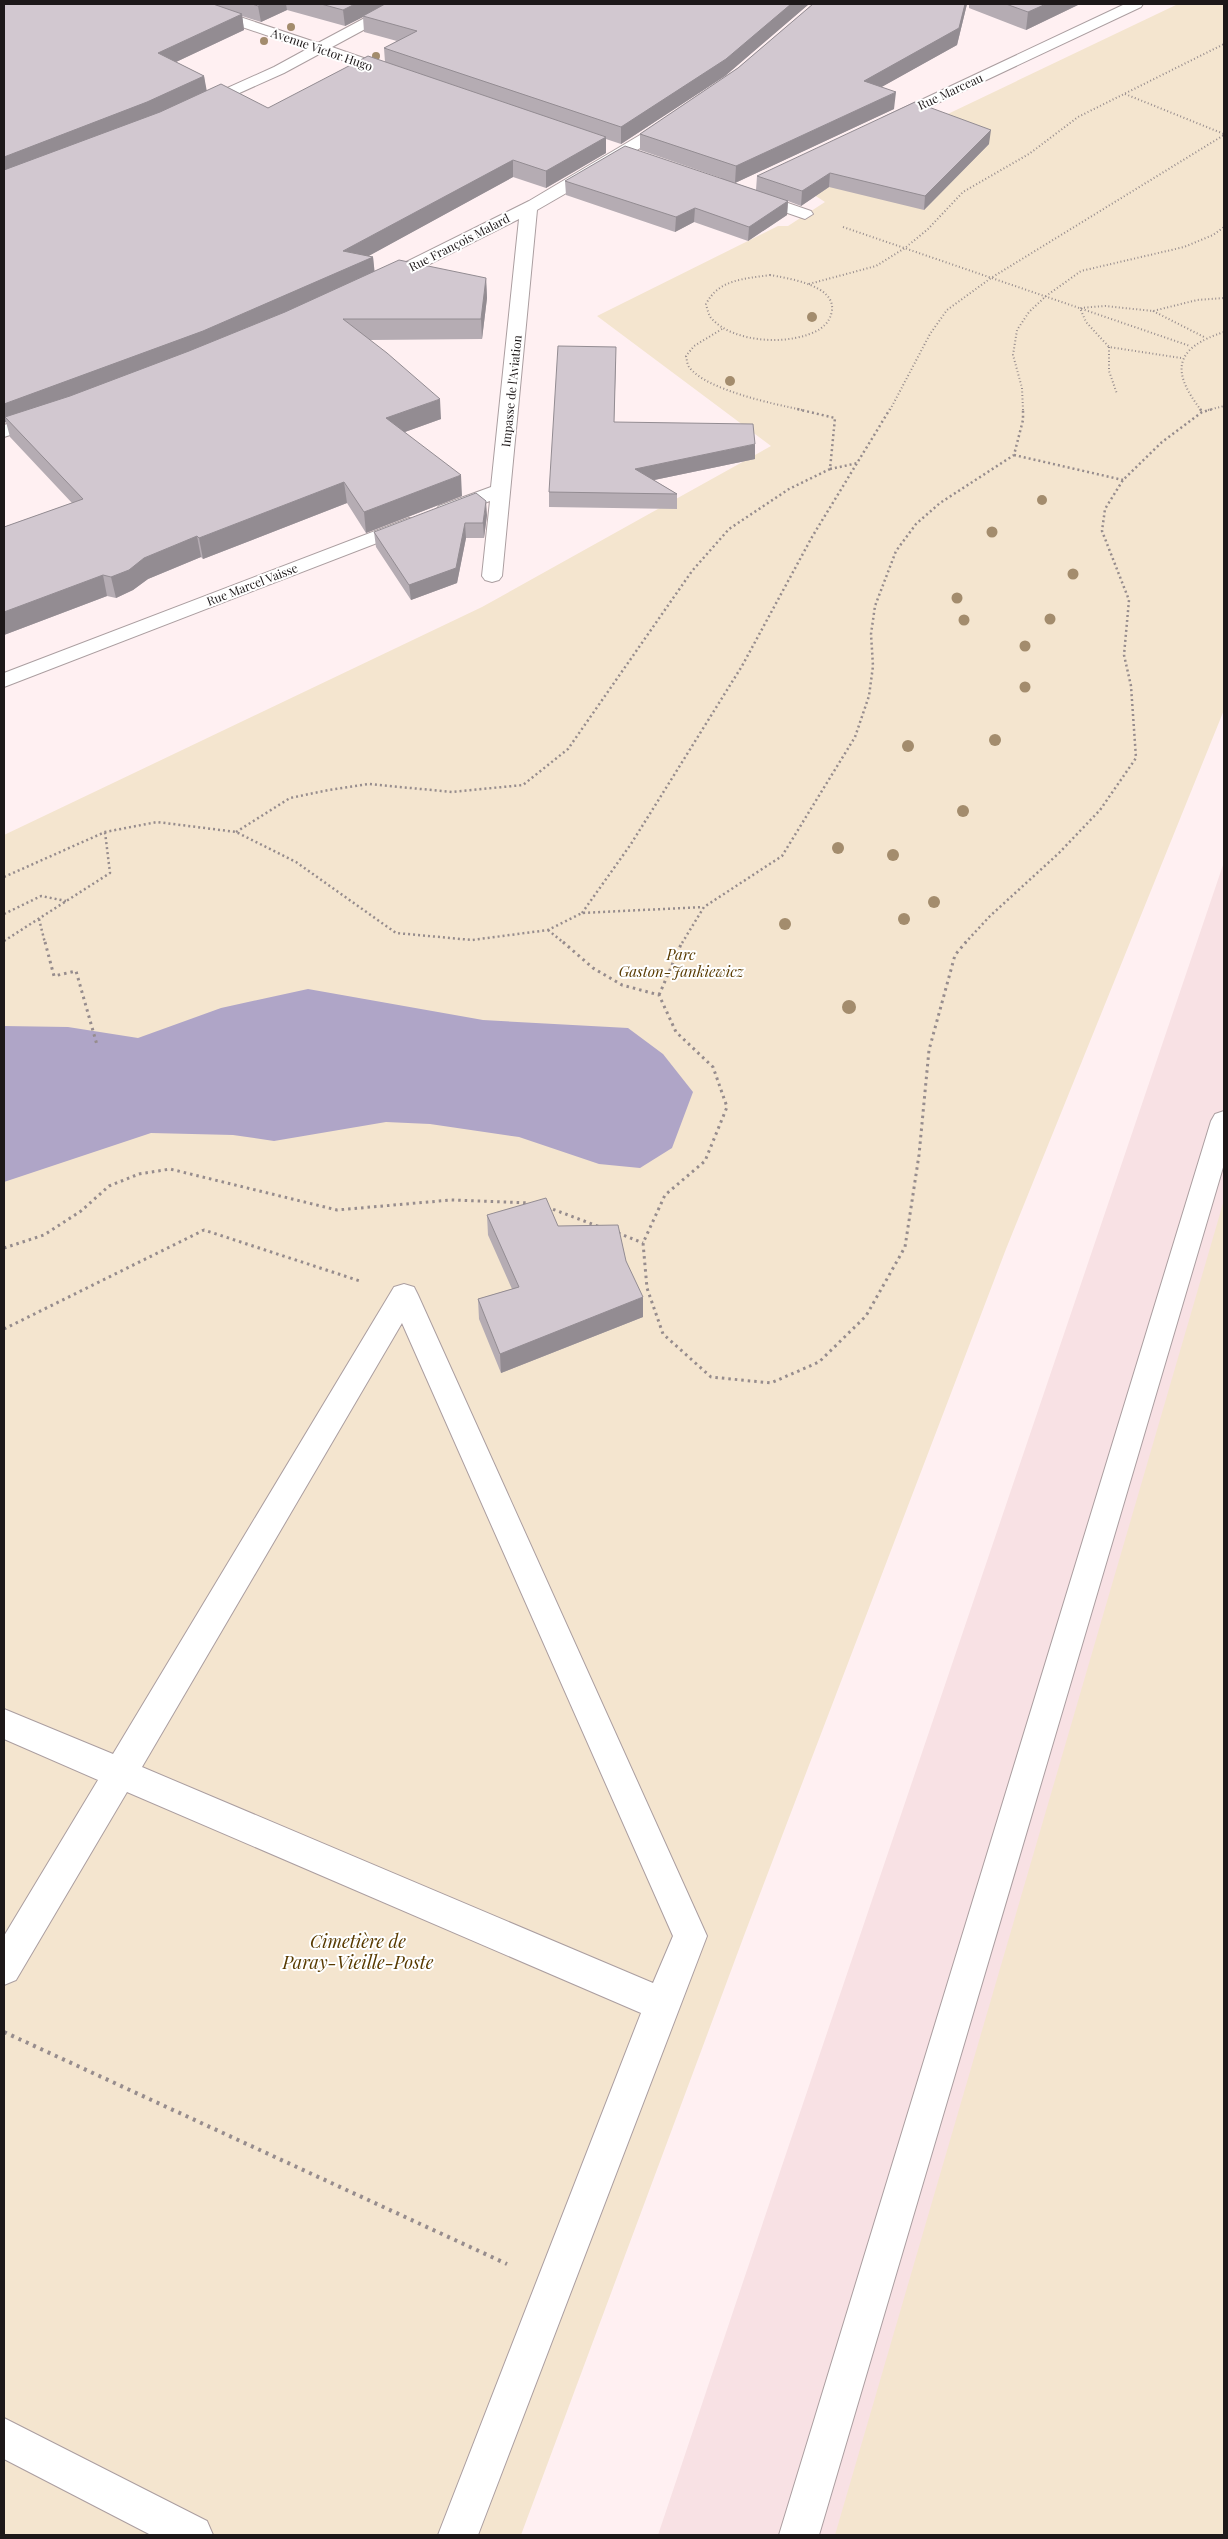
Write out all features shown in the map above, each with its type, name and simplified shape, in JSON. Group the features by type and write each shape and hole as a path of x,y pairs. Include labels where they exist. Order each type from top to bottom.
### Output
{"street":[{"name":"Avenue Victor Hugo","path":"188,4 408,78"},
{"path":"183,113 321,48 401,4"},
{"name":"Rue Marceau","path":"878,126 1136,4"},
{"name":"Rue François Malard","path":"367,288 470,239 625,152 681,114"},
{"path":"609,146 641,157"},
{"path":"754,183 736,190 805,214"},
{"name":"Impasse de l'Aviation","path":"492,576 529,206"},
{"path":"4,431 60,412"},
{"name":"Rue Marcel Vaisse","path":"4,680 501,490"},
{"path":"799,2535 1224,1121"},
{"path":"4,1968 404,1295"},
{"path":"404,1295 690,1936 662,2004 458,2535"},
{"path":"4,1724 662,2004"},
{"path":"4,2438 193,2535"}],"path":[{"path":"809,284 876,266 905,248 928,229 963,192 1029,154 1078,116 1224,44"},
{"path":"1125,94 1224,135"},
{"path":"582,913 631,844 742,666 812,537 859,463 899,395 915,359 947,310 991,278 1224,135"},
{"path":"805,214 1190,346"},
{"path":"1224,228 1213,235 1184,247 1081,271 1046,296 1029,312 1017,330 1013,355 1022,388 1024,420 1014,455 996,468 964,485 940,503 916,524 896,551 875,606 871,634 873,666 869,696 855,737 830,781 782,856 704,907 684,938 659,995 676,1032 713,1067 727,1107 705,1161 666,1195 643,1243 647,1288 663,1334 711,1377 771,1383 819,1362 866,1316 905,1247 920,1155 929,1050 954,955 990,916 1059,853 1100,810 1136,758 1131,686 1124,655 1130,618 1129,600 1102,531 1105,509 1123,480 1162,442 1202,412 1224,406"},
{"path":"770,276 790,278 809,284 830,300 832,309 830,318 822,327 793,339 765,340 737,336 722,329 710,320 705,309 706,298 716,289 730,281 770,276"},
{"path":"1080,308 1105,306 1153,311 1197,300 1224,298"},
{"path":"1080,308 1086,322 1110,347 1181,358"},
{"path":"1153,311 1206,338"},
{"path":"722,329 694,346 686,356 688,366 698,375 712,383 752,397 835,418 830,469"},
{"path":"1202,412 1186,393 1181,378 1181,358 1190,346 1224,332"},
{"path":"1110,347 1110,371 1117,394"},
{"path":"1014,455 1123,480"},
{"path":"236,832 290,798 329,790 369,784 452,792 523,785 568,749 692,571 728,529 789,489 830,469 859,463"},
{"path":"4,877 105,832 157,822 236,832 296,862 396,932 472,940 548,930 582,913 627,909 657,910 704,907"},
{"path":"4,942 110,873 105,832"},
{"path":"4,914 41,896 67,901"},
{"path":"39,919 54,976 76,971 97,1045"},
{"path":"548,930 593,968 622,985 659,995"},
{"path":"4,1248 44,1235 81,1211 109,1186 139,1174 170,1169 337,1210 452,1200 538,1204 608,1230"},
{"path":"4,1330 204,1230 404,1295"},
{"path":"617,1233 643,1243"},
{"path":"4,2032 554,2286"}],"shaded area":[{"path":"1224,862 1224,2535 658,2535 791,2139"},
{"path":"308,989 483,1020 628,1028 663,1054 693,1092 672,1148 640,1168 599,1164 519,1137 430,1124 386,1122 274,1141 233,1135 151,1133 4,1182 4,1026 68,1027 138,1038 221,1008"}],"green space":[{"path":"1178,4 1224,4 1224,710 1006,1249 745,1933 521,2535 4,2535 4,835 482,607 771,446 597,316 778,226 788,226 825,202 799,185"},
{"path":"1224,1200 1224,2535 835,2535"}],"building":[{"path":"4,4 213,4 242,14 158,53 204,76 147,102 4,157"},
{"path":"321,4 355,4 343,10"},
{"path":"385,4 791,4 726,59 621,127 384,48 417,31 363,16"},
{"path":"813,4 965,4 959,28 864,81 896,92 736,166 640,134 738,68"},
{"path":"1006,4 1046,4 1028,12"},
{"path":"368,56 606,137 546,171 513,160 343,251 373,257 203,331 4,404 4,170 160,112 221,84 268,108"},
{"path":"915,102 991,130 925,196 830,173 802,191 757,176"},
{"path":"625,146 788,201 749,227 695,208 676,217 565,181"},
{"path":"399,260 486,278 481,319 343,319 387,353 440,399 386,418 461,475 364,512 344,482 199,538 197,536 144,558 129,570 111,577 103,575 4,612 4,527 83,499 5,417 70,396 189,351 285,312"},
{"path":"558,346 616,347 614,422 753,424 755,444 635,469 677,494 549,492"},
{"path":"476,493 486,501 483,523 465,523 456,568 409,585 374,532"},
{"path":"546,1198 558,1226 618,1225 626,1261 643,1297 500,1354 478,1299 519,1287 487,1215"}],"park label":[{"name":"Parc Gaston-Jankiewicz","path":"681,962"},
{"name":"Cimetière de Paray-Vieille-Poste","path":"358,1951"}]}
